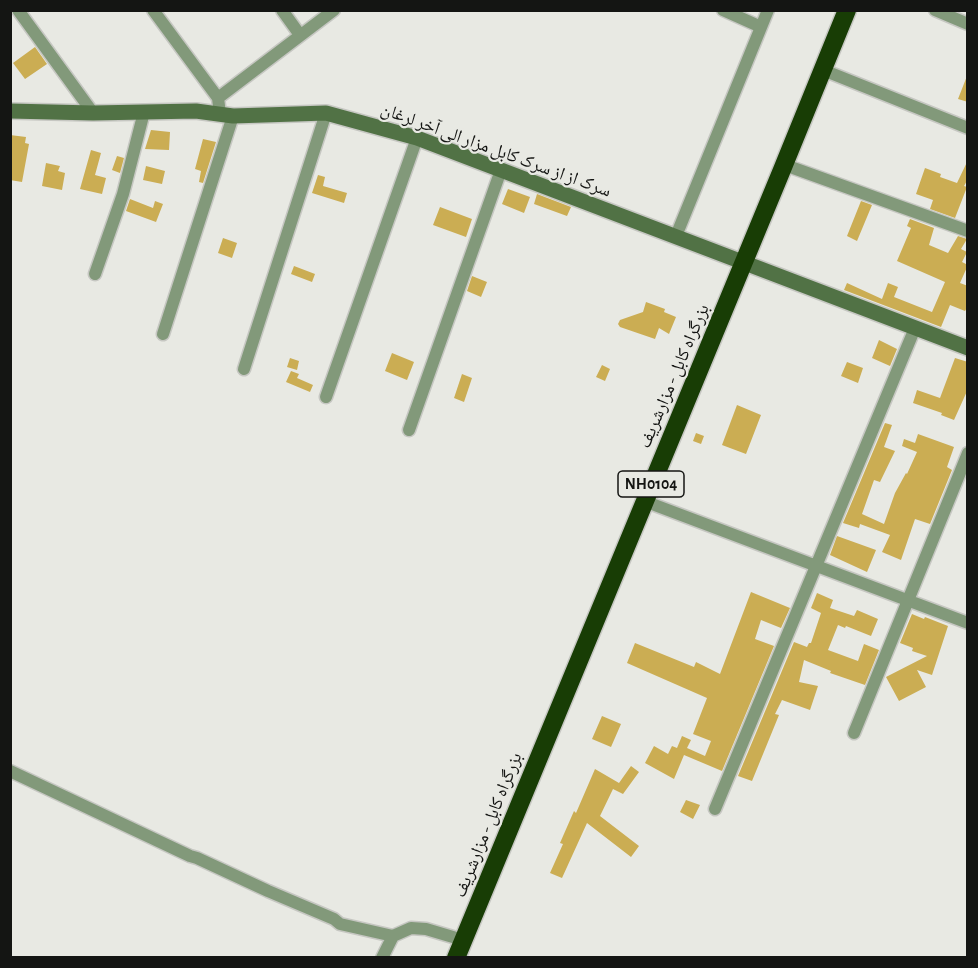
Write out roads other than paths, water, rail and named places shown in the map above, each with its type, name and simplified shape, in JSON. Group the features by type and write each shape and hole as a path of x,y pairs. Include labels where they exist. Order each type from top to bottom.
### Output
{"highway":[{"name":"بزرگراه کابل - مزارشریف","path":"456,957 644,501 746,262 847,10"}],"street":[{"path":"18,10 93,113"},
{"path":"153,10 218,98 226,115 163,334"},
{"path":"282,10 300,35"},
{"path":"218,98 334,10"},
{"path":"723,10 761,27"},
{"path":"676,236 768,10"},
{"path":"934,10 968,24"},
{"path":"823,70 968,128"},
{"name":"سرک از از سرک کابل مزار الی آخر لرغان","path":"10,111 93,113 196,111 226,115 326,113 417,138 968,348"},
{"path":"95,274 123,194 144,112"},
{"path":"244,369 326,113"},
{"path":"326,397 417,138"},
{"path":"785,165 968,231"},
{"path":"409,430 501,170"},
{"path":"715,809 915,328"},
{"path":"854,733 968,453"},
{"path":"644,501 968,623"},
{"path":"10,771 190,856 334,919 340,924 393,936 411,928 426,929 463,940"},
{"path":"382,957 393,936"}]}
